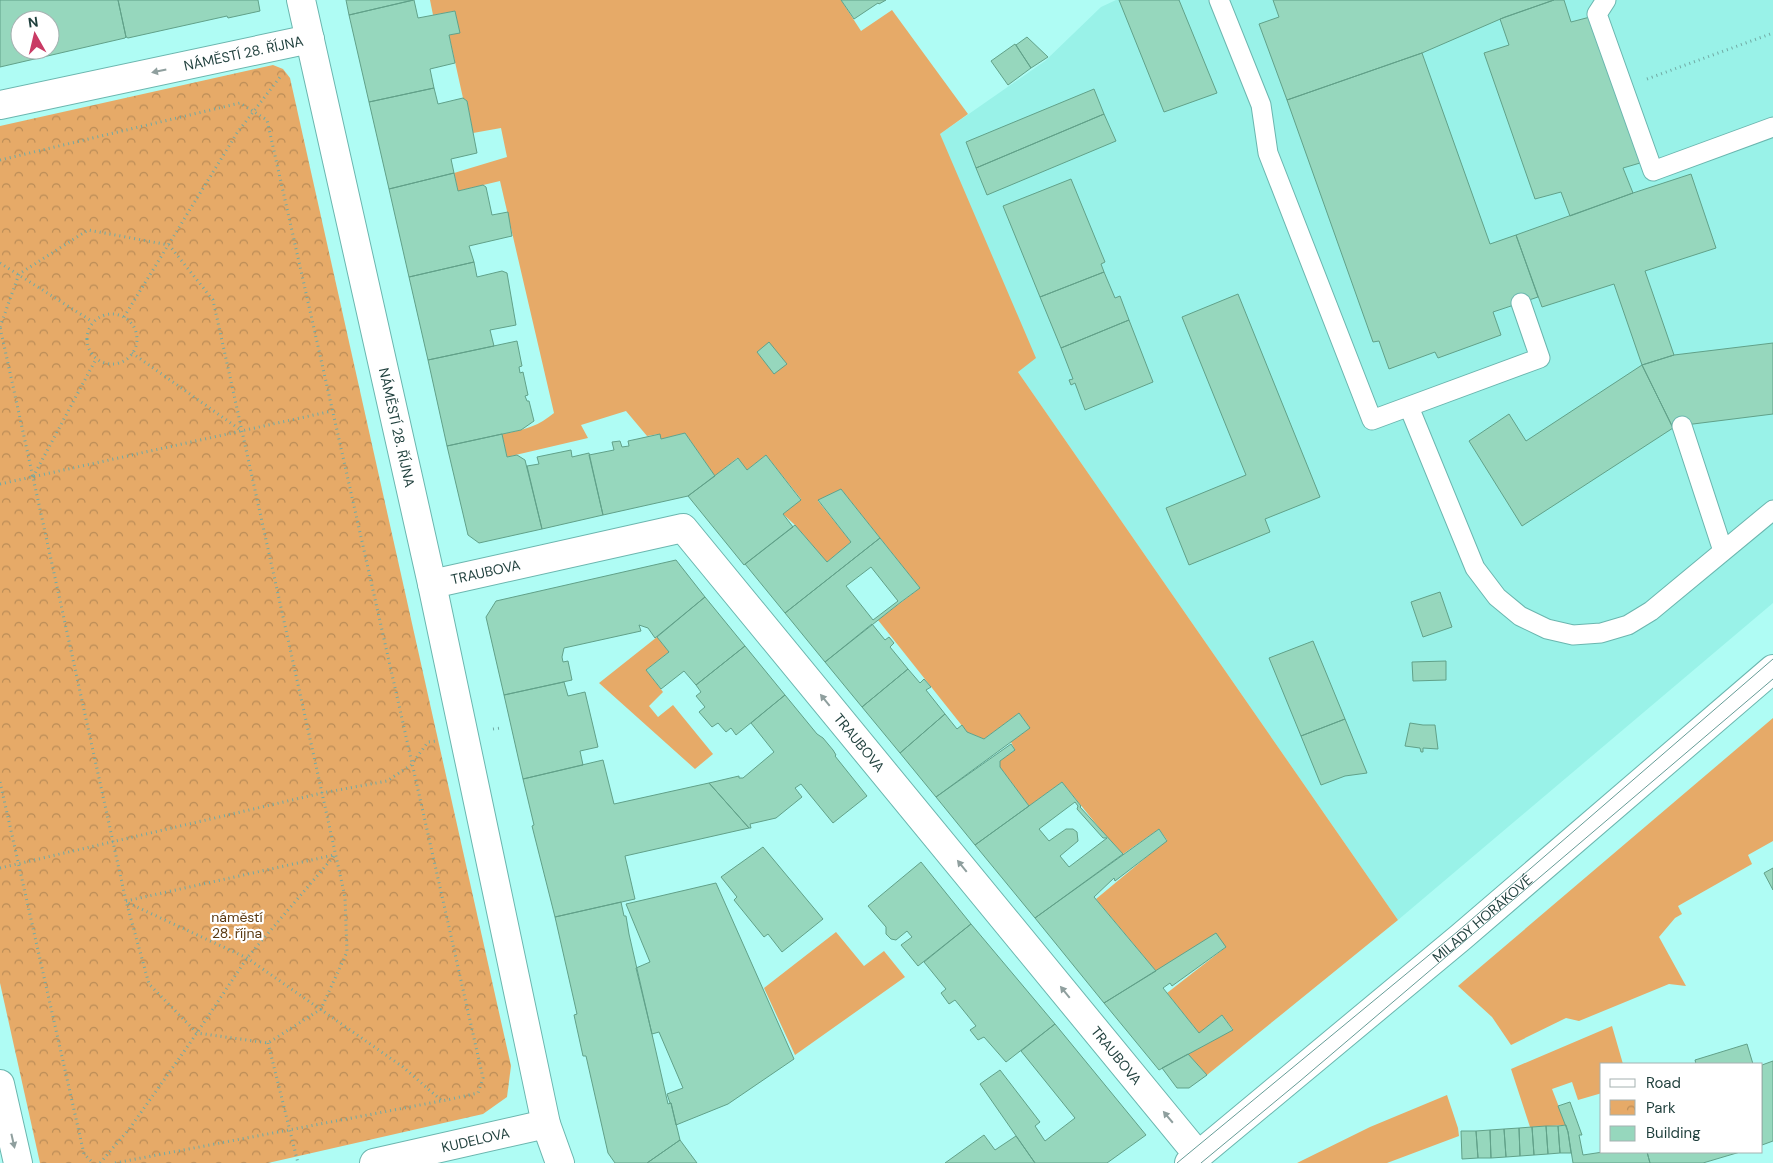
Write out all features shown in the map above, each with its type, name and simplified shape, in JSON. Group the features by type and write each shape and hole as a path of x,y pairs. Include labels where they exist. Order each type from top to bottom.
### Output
{"street":[{"path":"301,0 310,39"},
{"name":"NÁMĚSTÍ 28. ŘÍJNA","path":"0,105 310,39 432,584 546,1124"},
{"name":"TRAUBOVA","path":"432,584 683,528 1194,1148 1194,1159"},
{"name":"MILADY HORÁKOVÉ","path":"1194,1159 1461,937 1773,669"},
{"path":"0,1084 18,1163"},
{"path":"546,1124 560,1163"},
{"name":"KUDELOVA","path":"380,1162 546,1124"}],"lane":[{"path":"1219,0 1261,105 1268,153 1372,420 1540,358 1521,303"},
{"path":"1606,0 1597,14 1653,171 1773,127"},
{"path":"1409,407 1475,568 1497,597 1520,616 1547,630 1573,635 1601,633 1628,625 1651,611 1773,510"},
{"path":"1682,426 1723,551"}],"path":[{"path":"1624,87 1773,33"},
{"path":"124,317 237,133 282,75"},
{"path":"0,160 240,103 267,120 482,1078 478,1093 115,1163"},
{"path":"88,230 169,245 213,300 345,897 347,952 322,1009 268,1043 197,1033 149,984 126,901 0,327 19,274 88,230"},
{"path":"0,262 93,322"},
{"path":"108,314 124,317 134,329 136,345 132,352 127,359 120,363 111,364 96,359 87,345 86,337 93,322 108,314"},
{"path":"132,352 242,431"},
{"path":"33,477 96,359"},
{"path":"0,484 332,411"},
{"path":"0,868 322,793 387,781 412,765 428,742 439,740"},
{"path":"0,782 84,1154 93,1163"},
{"path":"126,901 335,855"},
{"path":"100,1163 130,1128 247,958 335,855"},
{"path":"126,901 247,958 403,1067 442,1100"},
{"path":"268,1043 298,1163"}],"shaded area":[{"path":"1116,0 1773,0 1773,603 1398,920 1018,372 940,134 1045,61 1101,7"}],"green space":[{"path":"430,0 841,0 861,31 892,10 968,114 940,134 1036,358 1018,372 1398,920 1207,1075 1188,1054 1233,1029 1222,1015 1199,1033 1167,993 1226,947 1156,971 1096,899 1167,840 1159,829 1123,854 1062,782 1029,806 1000,767 1000,761 1015,750 1011,742 1030,728 1019,713 984,739 967,732 878,620 920,588 841,489 818,501 851,542 827,562 783,514 801,499 766,455 747,470 737,458 715,476 685,433 661,439 659,434 647,436 626,411 581,425 588,438 507,457 502,434 530,427 542,422 554,413 500,181 458,191 454,173 507,157 501,128 473,133 467,101 463,98 449,35 459,32 455,11 433,15"},
{"name":"náměstí 28. října","path":"273,65 283,69 290,78 511,1066 507,1097 483,1114 268,1163 40,1163 0,983 0,126"},
{"path":"657,637 669,652 646,670 663,692 649,706 658,717 673,705 713,754 695,769 599,683"},
{"path":"1773,718 1773,841 1748,855 1752,864 1678,906 1682,914 1675,918 1659,937 1686,986 1669,984 1579,1021 1566,1018 1511,1045 1492,1017 1458,986"},
{"path":"836,932 864,966 884,951 905,977 795,1055 764,988"},
{"path":"1612,1026 1623,1063 1600,1063 1600,1094 1578,1100 1572,1082 1552,1089 1566,1125 1530,1127 1511,1069"},
{"path":"1447,1095 1459,1136 1387,1163 1297,1163 1370,1127"}],"building":[{"path":"0,0 118,0 125,38 60,53 60,10 10,10 10,60 30,60 0,67"},
{"path":"118,0 258,0 260,11 228,18 227,16 128,38 126,37"},
{"path":"346,0 413,0 349,15"},
{"path":"414,0 418,18 455,11 460,33 449,35 455,63 430,69 434,88 369,102 349,15"},
{"path":"841,0 886,0 878,3 854,19"},
{"path":"1119,0 1179,0 1217,93 1164,112"},
{"path":"1273,0 1554,0 1505,17 1422,53 1287,100 1259,24 1279,17"},
{"path":"1554,0 1564,0 1571,22 1590,17 1640,163 1623,168 1633,193 1570,216 1561,192 1535,199 1484,53 1509,45 1500,19"},
{"path":"1027,37 1048,57 1031,68 1016,45"},
{"path":"1015,44 1031,68 1008,85 991,61"},
{"path":"1422,53 1490,244 1516,235 1538,297 1493,312 1501,335 1438,358 1435,352 1389,369 1379,341 1373,342 1287,100"},
{"path":"434,88 438,104 463,98 467,101 477,153 451,159 454,173 389,189 369,102"},
{"path":"1094,89 1104,114 976,168 966,142"},
{"path":"1104,114 1116,141 987,195 976,168"},
{"path":"454,173 458,191 483,185 486,187 492,215 508,212 512,236 469,246 474,262 409,277 389,189"},
{"path":"1691,174 1716,248 1645,271 1674,355 1642,365 1614,284 1542,307 1516,235"},
{"path":"1071,179 1105,262 1101,264 1104,272 1040,297 1003,206"},
{"path":"474,262 477,277 502,271 507,273 516,325 490,330 494,346 428,360 409,277"},
{"path":"1104,272 1115,298 1120,296 1129,320 1061,348 1040,297"},
{"path":"1238,294 1320,497 1265,519 1270,532 1189,565 1166,508 1246,475 1182,317"},
{"path":"1129,320 1153,382 1085,410 1075,383 1071,385 1069,380 1073,379 1061,348"},
{"path":"517,341 522,366 519,367 520,373 523,372 528,395 525,396 527,401 529,401 534,421 521,430 447,446 428,360"},
{"path":"769,342 787,364 774,374 757,352"},
{"path":"1773,343 1773,414 1673,428 1642,365 1674,355"},
{"path":"1642,365 1673,428 1522,526 1469,441 1509,414 1526,441"},
{"path":"685,433 715,476 688,496 603,515 589,455 614,450 612,442 620,441 622,447 629,446 628,441 660,434 661,439"},
{"path":"502,434 507,457 517,455 525,460 542,529 479,543 468,535 447,446"},
{"path":"571,450 572,457 589,453 603,515 542,529 527,466 539,464 537,457"},
{"path":"766,455 801,500 783,514 793,527 744,565 688,496 738,458 747,470"},
{"path":"841,489 880,538 785,613 745,564 795,525 827,562 851,542 818,500"},
{"path":"880,538 920,588 825,662 785,613","holes":["871,567 898,601 873,620 846,586"]},
{"path":"676,560 705,597 655,638 648,628 639,625 641,631 564,648 563,662 568,661 572,680 504,695 486,617 496,601"},
{"path":"1440,592 1452,627 1423,637 1411,602"},
{"path":"705,597 745,646 696,685 684,671 661,689 646,670 669,652 657,637"},
{"path":"872,624 885,640 889,637 894,643 890,647 908,669 862,707 825,662"},
{"path":"1313,641 1345,719 1301,736 1269,658"},
{"path":"745,646 785,695 736,735 731,728 726,732 718,723 712,727 699,712 705,707 696,696 701,692 696,685"},
{"path":"1446,661 1446,680 1413,681 1412,662"},
{"path":"908,669 920,683 924,679 931,687 926,690 945,714 900,753 862,707"},
{"path":"564,682 568,696 585,692 598,747 580,751 583,765 523,779 504,695"},
{"path":"785,695 817,734 833,750 835,756 867,796 833,823 801,784 795,788 802,797 776,818 750,824 751,828 749,828 709,783 739,776 739,778 743,778 774,752 751,723"},
{"path":"1019,713 1030,728 936,797 900,753 945,714 957,729 962,725 967,732 984,739"},
{"path":"1345,719 1367,773 1345,776 1321,785 1301,736"},
{"path":"1410,723 1435,725 1438,749 1423,748 1423,752 1421,752 1420,748 1405,746"},
{"path":"1011,744 1015,750 1000,761 1000,767 1029,806 975,845 936,797"},
{"path":"603,760 614,804 709,783 749,828 625,856 635,899 555,917 532,826 534,825 523,779"},
{"path":"1062,782 1080,807 1123,854 1035,918 975,845","holes":["1075,802 1078,806 1077,809 1103,838 1107,838 1069,867 1060,856 1078,841 1077,832 1073,829 1066,829 1049,841 1039,829"]},
{"path":"1159,829 1167,841 1115,881 1114,878 1094,897 1156,971 1104,1003 1035,918"},
{"path":"763,847 823,919 782,952 768,934 764,937 734,900 737,897 721,877"},
{"path":"921,862 971,924 918,966 901,945 912,937 907,931 896,940 891,939 886,934 886,927 868,906"},
{"path":"1773,868 1773,890 1764,873"},
{"path":"716,883 794,1059 728,1104 676,1125 667,1094 683,1088 659,1032 652,1034 636,968 650,962 626,904"},
{"path":"621,902 624,916 626,916 668,1104 671,1103 680,1140 647,1163 615,1163 608,1153 586,1056 583,1056 574,1015 577,1014 555,917"},
{"path":"971,924 1055,1024 1006,1062 984,1037 978,1040 970,1030 976,1026 955,1000 949,1004 941,993 946,989 924,962"},
{"path":"1216,933 1226,947 1172,986 1170,983 1163,988 1199,1033 1222,1015 1233,1030 1159,1070 1104,1003"},
{"path":"1055,1024 1146,1135 1107,1163 1035,1163 980,1084 1000,1070 1040,1122 1035,1126 1045,1141 1075,1118 1021,1051"},
{"path":"1747,1044 1753,1063 1696,1063 1695,1060"},
{"path":"1188,1054 1207,1075 1189,1088 1177,1088 1162,1068"},
{"path":"1773,1061 1773,1141 1763,1145 1763,1065"},
{"path":"1570,1102 1582,1135 1579,1135 1583,1155 1600,1152 1647,1153 1650,1163 1573,1163 1568,1132 1558,1106"},
{"path":"1566,1125 1571,1153 1560,1153 1558,1126"},
{"path":"1546,1126 1548,1154 1534,1155 1532,1127"},
{"path":"1546,1126 1558,1126 1560,1153 1548,1154"},
{"path":"1532,1127 1534,1155 1520,1156 1519,1128"},
{"path":"1519,1128 1520,1156 1506,1157 1504,1129"},
{"path":"1504,1129 1506,1157 1491,1158 1490,1130"},
{"path":"1490,1130 1491,1158 1478,1158 1476,1131"},
{"path":"1461,1131 1476,1131 1478,1158 1462,1159"},
{"path":"984,1135 995,1150 1016,1136 1035,1163 945,1163"},
{"path":"680,1140 697,1163 647,1163"},
{"path":"1647,1153 1737,1153 1703,1163 1650,1163"}],"tram line":[{"path":"1177,1163 1457,932 1773,659"},
{"path":"1201,1163 1773,679"}]}
